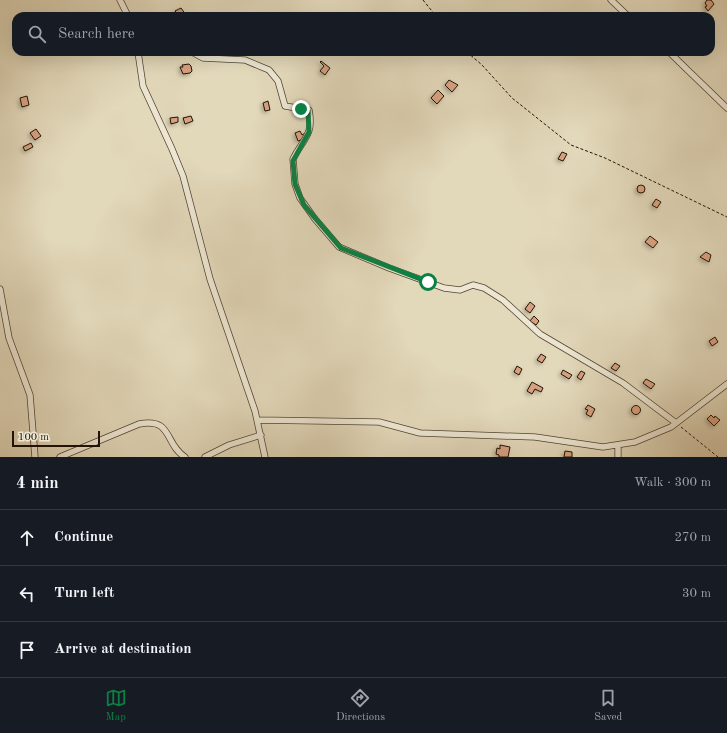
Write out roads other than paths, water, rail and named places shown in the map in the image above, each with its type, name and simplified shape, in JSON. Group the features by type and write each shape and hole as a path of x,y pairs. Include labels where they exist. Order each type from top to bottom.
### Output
{"street":[{"path":"120,0 126,12"},
{"path":"611,0 624,12"},
{"path":"138,56 142,86 172,149 182,176 210,279 258,420 265,457"},
{"path":"199,56 203,58 239,59 261,66 276,76 285,106 308,110 309,132 293,159 295,184 304,205 339,247 444,288 457,290 473,285 484,288 503,300 540,334 624,383 676,423"},
{"path":"673,56 727,108"},
{"path":"0,289 9,338 30,395 35,457"},
{"path":"258,420 379,422 420,433 519,435 593,446 618,446 650,437 676,423 727,384"},
{"path":"60,457 139,424 148,423 164,427 176,448 184,457"},
{"path":"205,457 229,445 261,435"},
{"path":"618,446 618,457"}]}
